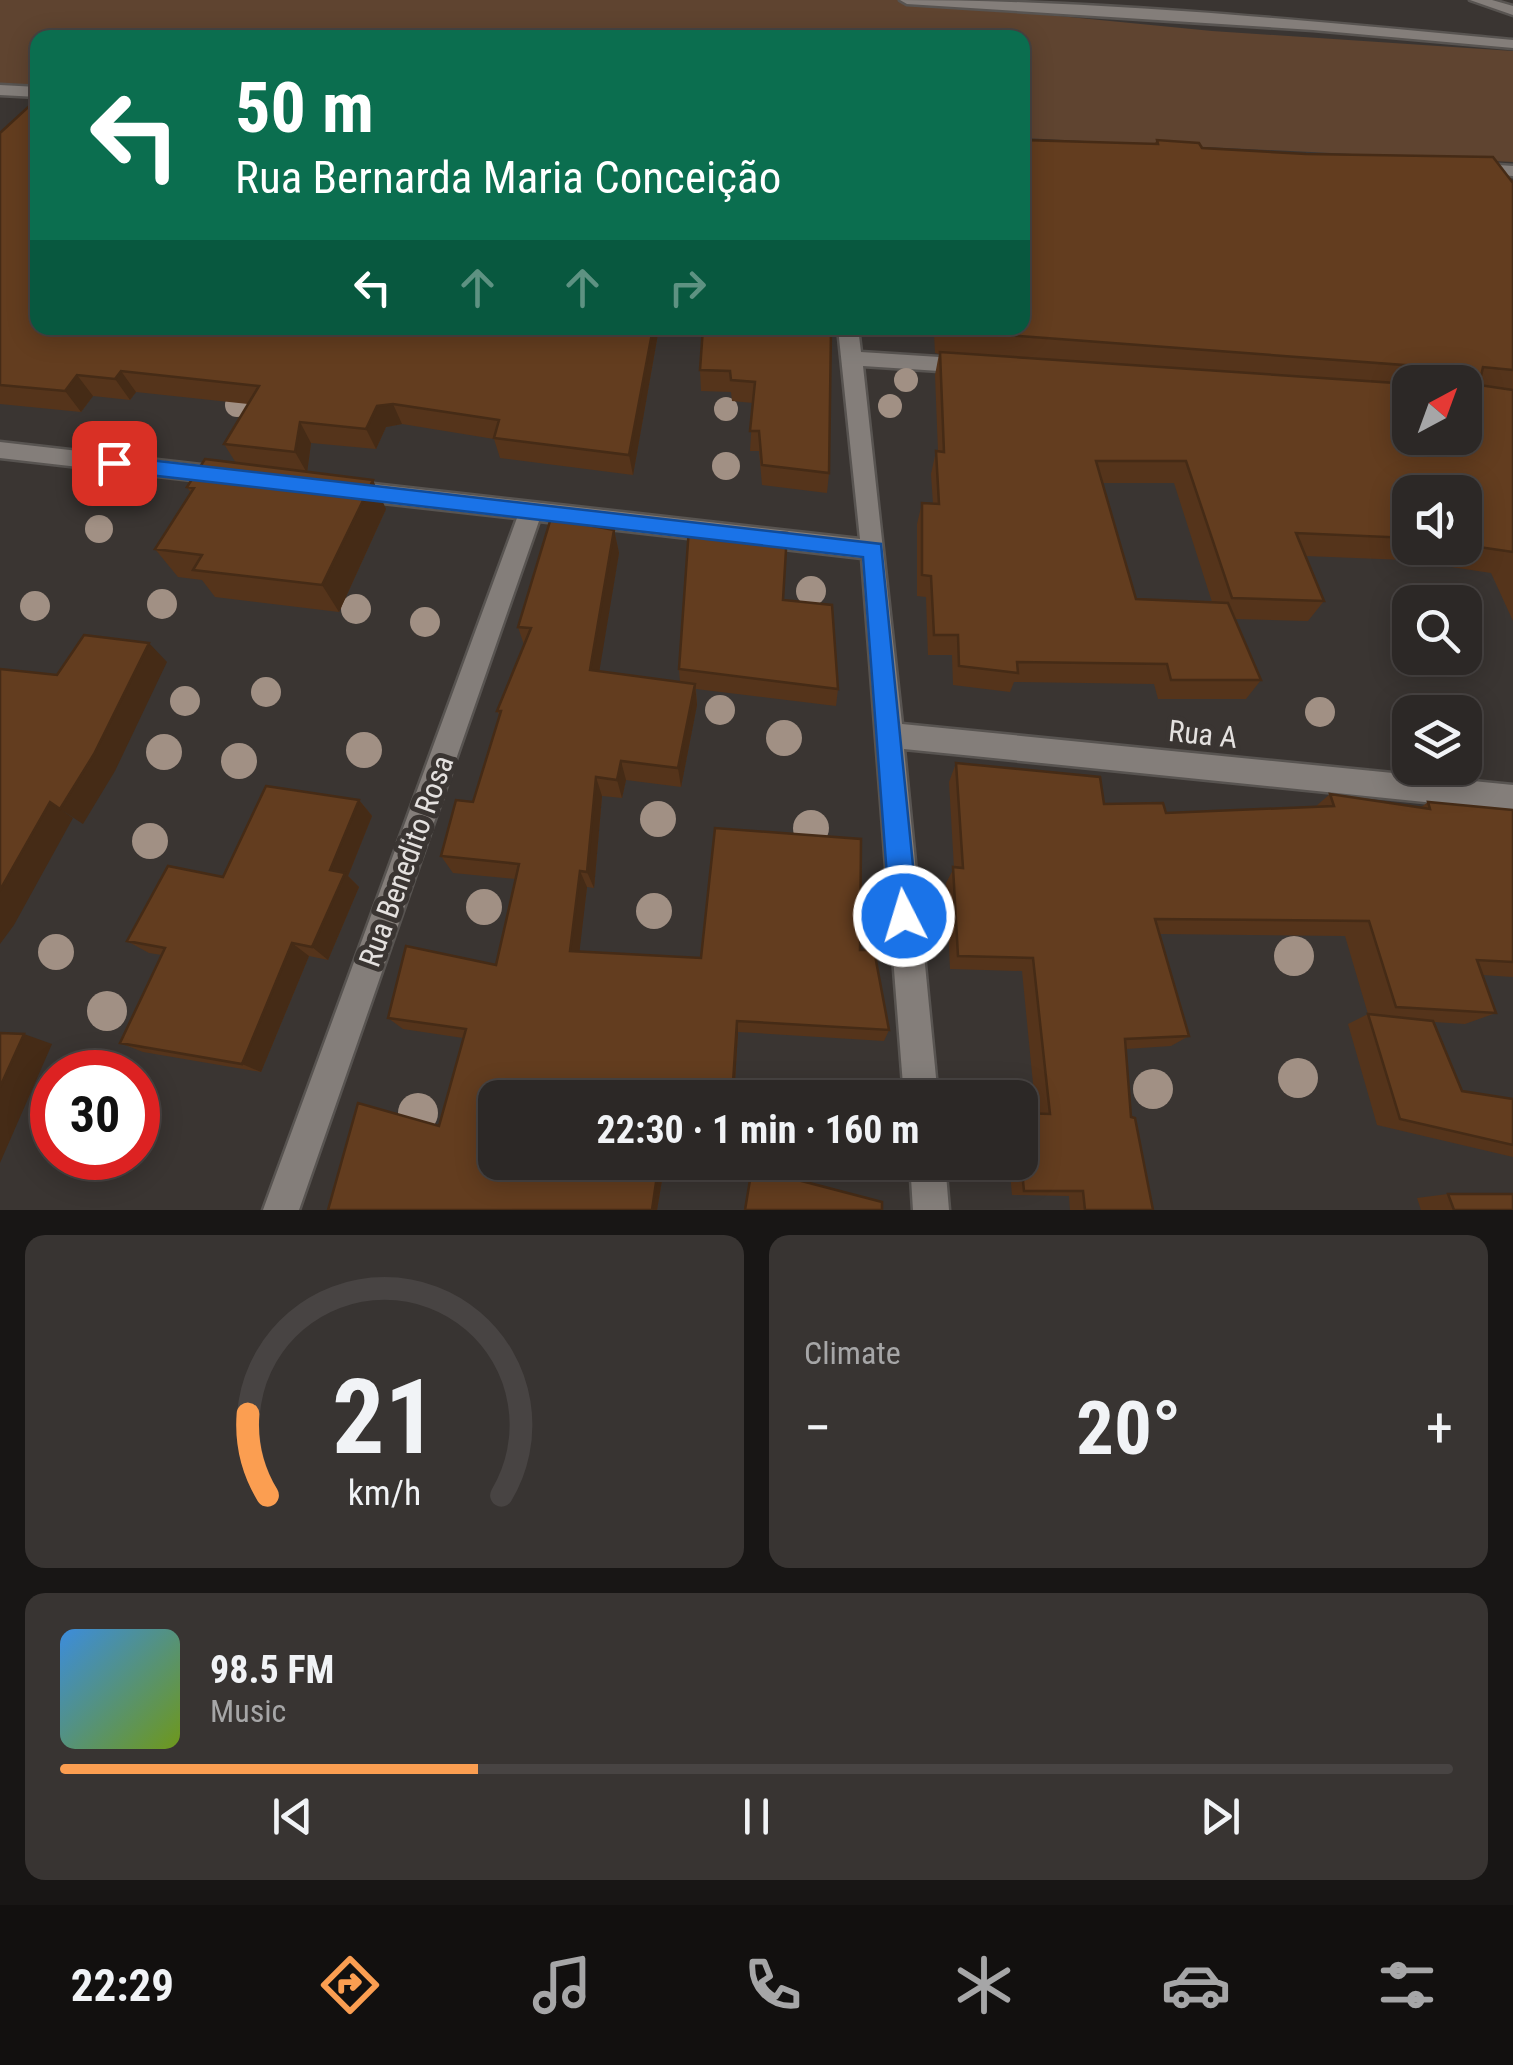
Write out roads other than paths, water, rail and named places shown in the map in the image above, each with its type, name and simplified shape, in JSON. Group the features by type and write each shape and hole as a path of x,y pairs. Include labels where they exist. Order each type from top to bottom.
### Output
{"street":[{"path":"907,0 1313,26 1513,44"},
{"path":"1131,16 1140,0"},
{"path":"1477,0 1513,11"},
{"path":"0,90 30,92"},
{"path":"1440,167 1506,171 1513,188"},
{"path":"848,335 873,550 919,1080"},
{"path":"850,358 986,367"},
{"path":"0,450 256,480"},
{"path":"314,486 873,550"},
{"name":"Rua Benedito Rosa","path":"281,1210 531,512"},
{"name":"Rua A","path":"887,735 1513,798"},
{"path":"929,1180 932,1210"}]}
